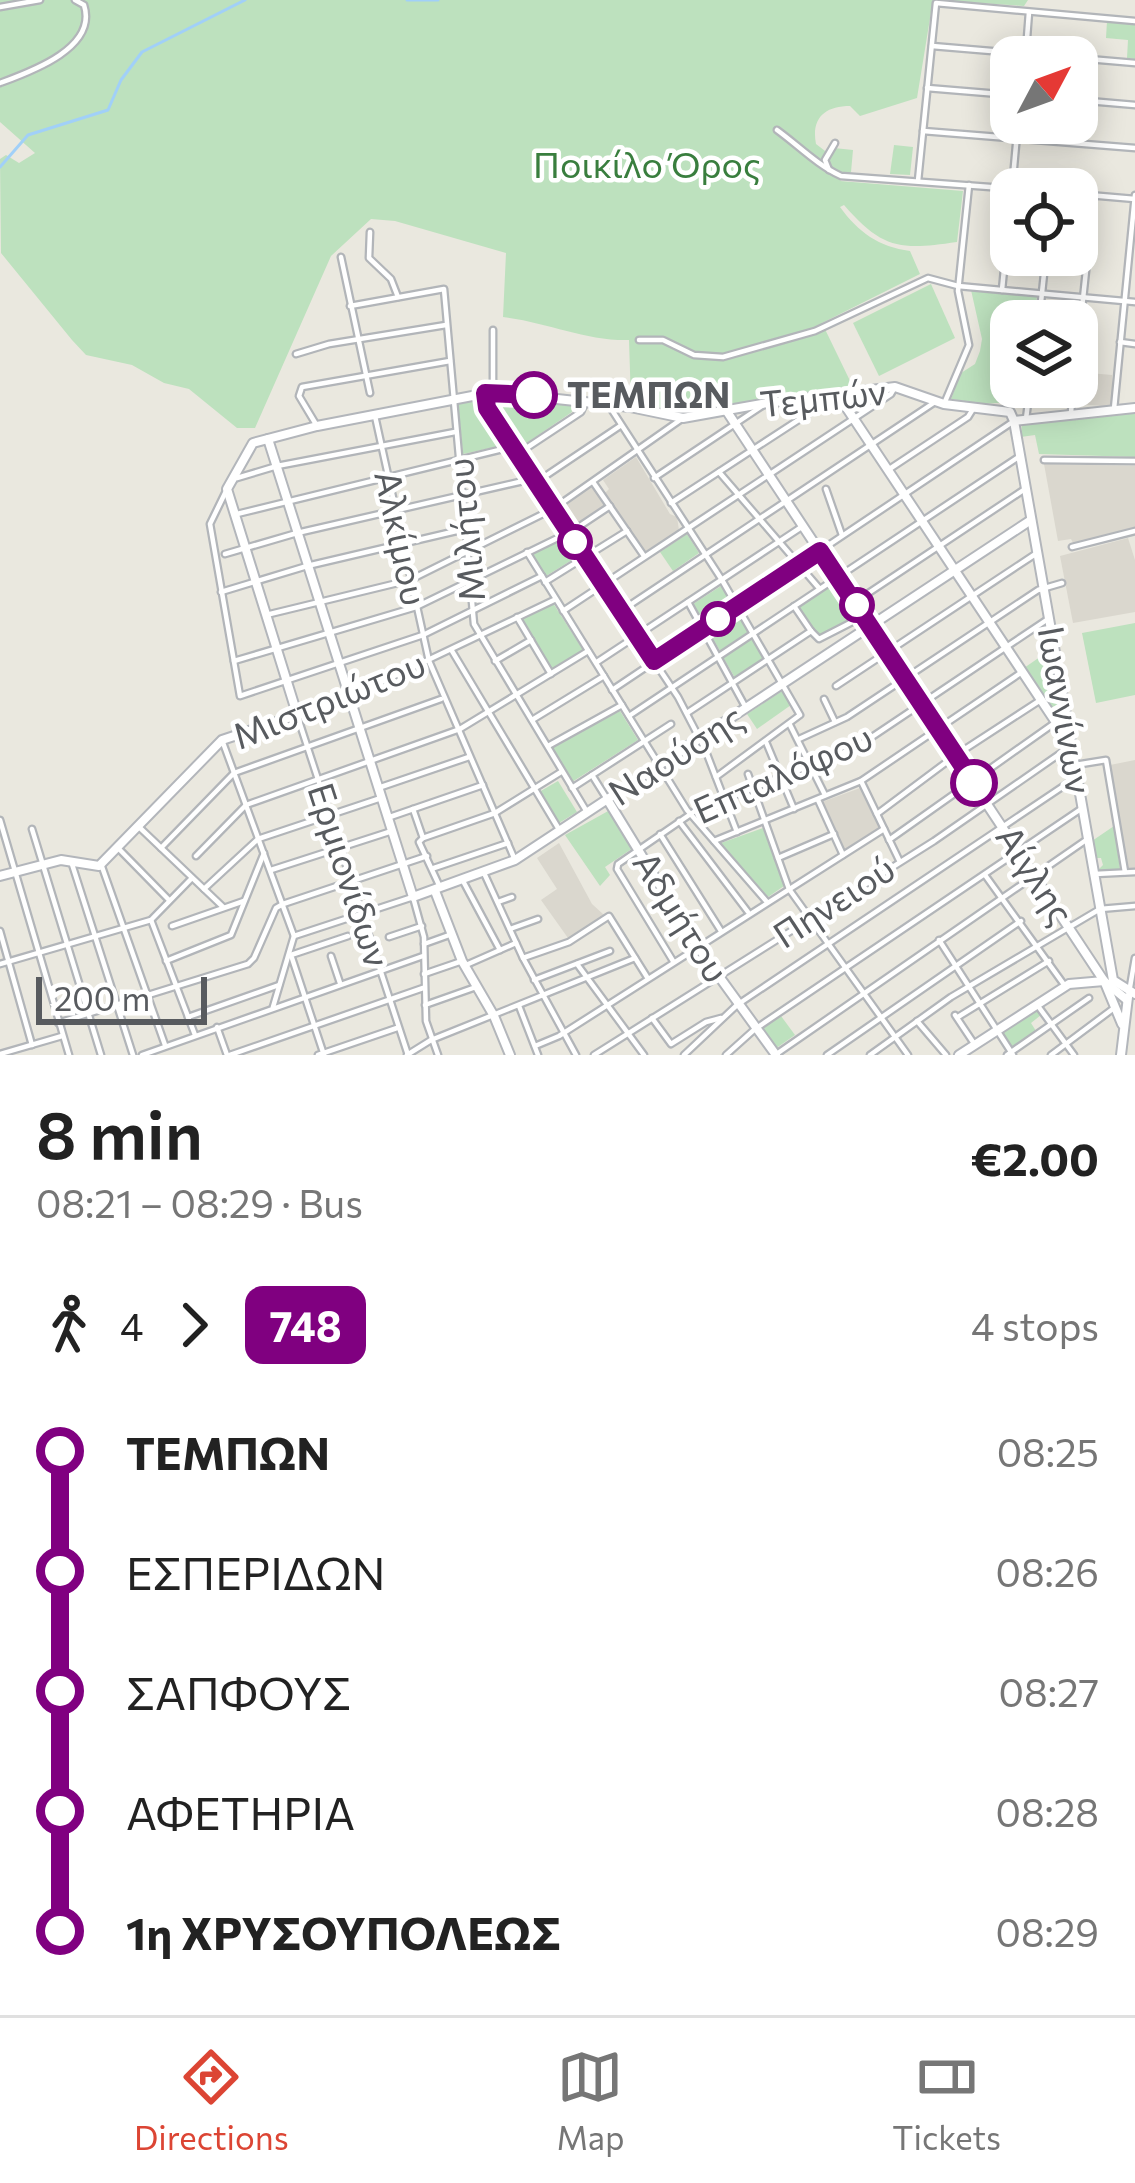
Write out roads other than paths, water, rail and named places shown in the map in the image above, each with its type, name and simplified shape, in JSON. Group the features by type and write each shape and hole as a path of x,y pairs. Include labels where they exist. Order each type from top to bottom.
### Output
{"street":[{"path":"0,7 40,0"},
{"path":"0,83 35,70 67,50 87,15 84,5 75,0"},
{"path":"918,181 936,4 1135,21"},
{"path":"1027,36 1030,12"},
{"path":"932,46 990,52"},
{"path":"1098,60 1135,63"},
{"path":"927,88 990,93"},
{"path":"1098,102 1135,105"},
{"path":"777,130 819,167 841,176 990,188"},
{"path":"923,131 990,136"},
{"path":"825,160 835,142"},
{"path":"1088,144 1135,148"},
{"path":"813,157 825,160"},
{"path":"825,160 829,170"},
{"path":"620,610 940,403 969,344 958,286 969,185"},
{"path":"1098,196 1135,198 1114,409"},
{"path":"350,306 398,297 391,279 369,258 370,232"},
{"path":"341,257 370,393"},
{"path":"1002,290 1004,276"},
{"path":"1041,300 1044,276"},
{"path":"1084,300 1086,276"},
{"path":"639,340 663,340 694,355 722,357 815,331 928,278 958,286 1135,302"},
{"name":"Μιλήτου","path":"398,297 444,290 473,609 480,636 586,812"},
{"path":"296,354 446,325"},
{"path":"493,330 489,413 687,713 737,832"},
{"path":"1120,342 1135,344"},
{"path":"317,426 299,396 302,387 450,361"},
{"path":"563,611 895,388"},
{"name":"Τεμπών","path":"268,439 489,392 586,401 682,418 895,388 940,403 1010,412 1014,421"},
{"path":"671,503 832,396 854,419 1071,746"},
{"path":"516,455 580,412 586,401"},
{"path":"654,478 767,403"},
{"path":"608,404 722,580 800,718 716,776"},
{"path":"1026,419 1027,408"},
{"path":"1071,408 1071,413"},
{"path":"612,690 1014,421 1135,408"},
{"path":"888,470 973,409"},
{"name":"Αίγλης","path":"726,410 1069,928 1130,997"},
{"name":"Αλκίμου","path":"374,414 429,661 515,860"},
{"path":"266,615 410,580 553,509 682,418"},
{"name":"Ιωαννίνων","path":"1014,421 1089,838 1108,977"},
{"path":"225,554 394,510 534,481 620,427"},
{"path":"230,484 277,466 456,432"},
{"path":"439,1055 424,1004 422,926 348,698 338,664 308,566 268,439 250,446 210,524 240,696 286,682 338,664 423,635 586,559 627,532"},
{"path":"235,514 511,447"},
{"path":"628,716 1020,456"},
{"path":"1044,460 1135,460"},
{"path":"719,472 820,588"},
{"path":"593,482 645,557"},
{"name":"Ερμιονίδων","path":"230,484 286,682 408,1055"},
{"path":"855,602 1026,488"},
{"path":"826,489 842,536"},
{"path":"233,661 416,607 568,533 610,506"},
{"name":"Ναούσης","path":"294,936 515,860 1031,520"},
{"path":"595,663 803,526"},
{"path":"221,592 308,566 465,530"},
{"path":"1072,547 1135,531"},
{"path":"527,552 690,814 767,902"},
{"path":"836,686 1037,553"},
{"path":"799,739 835,722 1043,588 1062,583"},
{"name":"Μιστριώτου","path":"101,864 222,740 348,698 556,599"},
{"path":"688,602 748,710"},
{"path":"794,606 820,639 864,616"},
{"path":"517,617 551,674"},
{"name":"Επταλόφου","path":"638,850 690,814 857,747 1048,619"},
{"path":"227,626 241,622"},
{"path":"687,713 811,631"},
{"path":"495,661 531,640"},
{"path":"452,650 560,831"},
{"path":"196,856 246,806 460,729 588,651"},
{"path":"714,841 861,781 1022,672"},
{"path":"531,721 604,676"},
{"path":"161,848 235,773 443,699"},
{"path":"824,699 835,722"},
{"path":"877,814 1041,700"},
{"path":"546,746 622,705"},
{"path":"889,840 1056,722"},
{"path":"572,788 671,724"},
{"path":"790,725 813,767 843,855"},
{"path":"222,740 294,936 273,1007"},
{"path":"766,742 795,809"},
{"name":"Πηνειού","path":"594,1055 1071,746"},
{"path":"204,889 258,838 471,756"},
{"path":"1075,765 1106,760 1125,872"},
{"path":"510,1055 463,963 434,868 419,842 495,813 561,772"},
{"path":"748,774 789,889 908,1055"},
{"name":"Αδμήτου","path":"592,775 717,977 776,1055"},
{"path":"684,1055 737,1005 1077,777"},
{"path":"861,781 899,860"},
{"path":"387,818 483,785"},
{"path":"726,1055 755,1029 1083,807"},
{"path":"413,809 423,838"},
{"path":"0,820 68,1055"},
{"path":"679,821 749,914"},
{"path":"138,826 223,907"},
{"path":"32,829 101,1055"},
{"path":"535,1046 563,1033 884,829"},
{"path":"271,870 392,831"},
{"path":"661,834 721,931"},
{"path":"778,858 834,834"},
{"path":"776,1055 1089,838"},
{"path":"434,868 508,843"},
{"path":"118,848 169,900"},
{"path":"638,850 617,869 673,961"},
{"path":"166,961 228,938 264,853"},
{"path":"58,1023 251,962 276,908 428,856"},
{"path":"71,861 133,1055"},
{"path":"0,876 42,863 101,864 165,1046"},
{"path":"1095,874 1135,872"},
{"path":"484,873 575,1055"},
{"path":"985,875 1065,986"},
{"path":"0,964 151,920 191,878"},
{"path":"463,881 500,950"},
{"path":"498,902 512,897"},
{"path":"172,926 244,901"},
{"path":"870,1055 967,987 1100,908 1135,906"},
{"path":"523,958 568,942 609,916 648,978"},
{"path":"510,929 538,919"},
{"path":"151,920 195,1035"},
{"path":"827,1055 1021,921"},
{"path":"389,937 422,926"},
{"path":"0,931 32,1045"},
{"path":"424,944 452,934"},
{"path":"291,955 349,936"},
{"path":"938,940 1010,1054 1089,998"},
{"path":"424,974 516,943"},
{"path":"534,980 610,951"},
{"path":"291,955 322,1054 399,1027"},
{"path":"331,956 340,983"},
{"path":"142,1055 423,956"},
{"path":"408,1055 431,1040 635,958"},
{"path":"1121,1055 1135,958"},
{"path":"974,1045 957,1016 1049,961"},
{"path":"577,964 640,1054"},
{"path":"959,1055 1065,986 1108,977"},
{"name":"Αίγλης","path":"1108,977 1127,1034"},
{"path":"188,1017 279,985"},
{"path":"424,1004 476,987"},
{"path":"217,1027 229,1055 424,988"},
{"path":"1051,1055 1116,1012 1130,997"},
{"path":"519,1006 538,1055"},
{"path":"1038,1006 1074,1055"},
{"path":"652,1018 670,1044 721,1018"},
{"path":"917,1021 946,1055"},
{"path":"1,1052 62,1036"}],"waterway":[{"path":"0,167 28,135 108,110 121,80 142,52 245,0"},
{"path":"407,0 438,0"}],"place":[{"name":"ΤΕΜΠΏΝ","path":"534,395"}],"park label":[{"name":"Ποικίλο Όρος","path":"647,165"}]}
